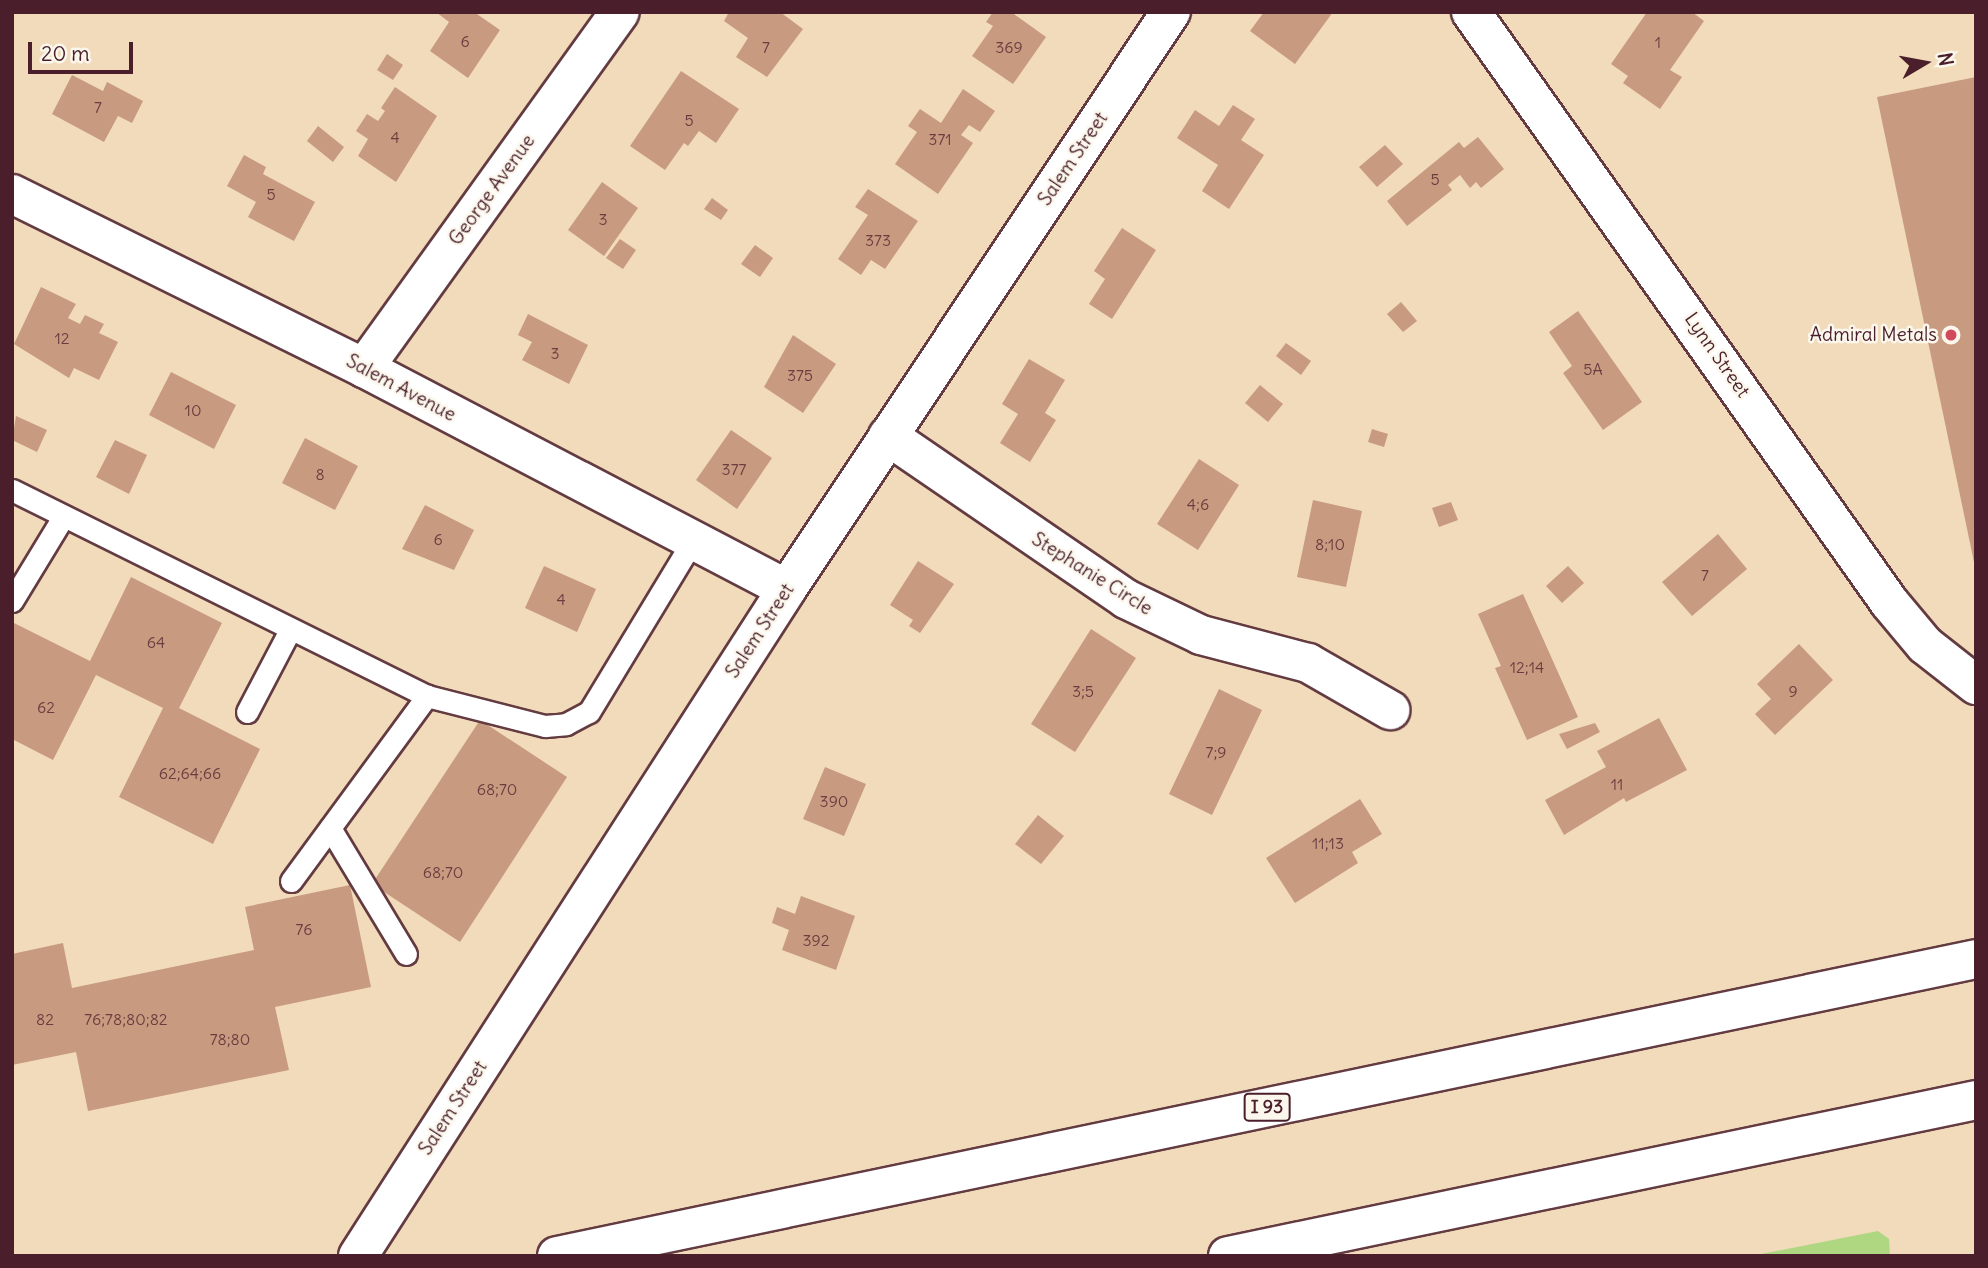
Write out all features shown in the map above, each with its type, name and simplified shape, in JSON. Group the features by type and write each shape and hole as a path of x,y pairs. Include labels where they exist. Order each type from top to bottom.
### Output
{"main road":[{"name":"George Avenue","path":"364,368 620,12"},
{"name":"Salem Street","path":"366,1242 787,589 1171,12"},
{"name":"Lynn Street","path":"1481,16 1889,602 1924,645 1976,685"},
{"name":"Salem Avenue","path":"12,194 364,368 692,542 787,589"},
{"name":"Stephanie Circle","path":"888,436 1126,599 1201,635 1308,663 1390,710"},
{"name":"I 93","path":"558,1256 1976,959"},
{"path":"1228,1256 1976,1100"}],"lane":[{"path":"12,490 427,696 530,724 556,726 577,719 596,702 692,542"},
{"path":"12,601 63,517"},
{"path":"247,712 290,630"},
{"path":"291,881 427,696"},
{"path":"330,828 406,954"}],"green space":[{"path":"1878,1231 1889,1239 1890,1256 1751,1256"}],"building":[{"path":"436,12 474,12 500,30 468,78 430,51 449,22"},
{"path":"729,12 780,12 803,29 767,77 736,57 748,38 724,21"},
{"path":"993,12 1011,12 1046,37 1013,84 972,56 993,26 986,22"},
{"path":"1264,12 1333,12 1295,64 1250,31"},
{"path":"1647,12 1692,12 1704,21 1670,70 1682,77 1660,109 1623,83 1628,76 1611,64"},
{"path":"387,54 403,65 393,80 377,70"},
{"path":"681,71 739,109 716,143 699,131 688,146 684,143 665,170 630,146"},
{"path":"72,75 103,91 107,82 143,101 132,123 118,116 104,142 52,114"},
{"name":"Admiral Metals","path":"1976,77 1976,567 1975,567 1877,97"},
{"path":"395,87 437,116 396,182 358,156 368,139 356,131 367,114 378,121 385,111 381,108"},
{"path":"963,89 995,111 980,132 969,125 961,135 973,143 938,194 895,164 917,132 908,126 920,109 941,123"},
{"path":"1233,105 1255,119 1241,140 1264,155 1229,209 1202,191 1218,165 1177,138 1195,110 1219,126"},
{"path":"318,126 344,147 333,162 307,141"},
{"path":"1478,137 1504,169 1481,188 1476,182 1470,188 1460,175 1448,185 1452,190 1407,226 1387,201 1459,142 1464,148"},
{"path":"1385,145 1403,164 1377,187 1359,167"},
{"path":"244,155 266,167 263,174 315,202 294,241 248,217 256,202 227,186"},
{"path":"602,182 638,208 604,256 568,230"},
{"path":"868,189 918,221 885,269 871,260 861,275 838,259 868,215 855,207"},
{"path":"712,198 728,210 721,220 704,209"},
{"path":"1122,228 1156,250 1112,319 1089,304 1105,279 1094,271"},
{"path":"620,239 636,250 623,269 606,258"},
{"path":"755,245 773,258 760,277 741,264"},
{"path":"41,287 76,304 68,318 80,324 85,315 104,324 99,333 118,342 99,380 74,368 69,378 14,344"},
{"path":"1401,302 1417,321 1403,332 1387,314"},
{"path":"1578,311 1642,402 1603,430 1563,373 1572,366 1549,332"},
{"path":"528,314 588,345 569,384 522,360 532,342 518,335"},
{"path":"793,335 836,364 803,413 764,387"},
{"path":"1286,343 1311,361 1301,375 1276,356"},
{"path":"1029,359 1065,380 1045,413 1056,420 1030,462 1000,443 1018,414 1002,404"},
{"path":"171,372 236,405 214,449 149,415"},
{"path":"1260,385 1283,404 1268,422 1245,403"},
{"path":"16,416 47,430 37,452 12,440"},
{"path":"1372,429 1388,434 1384,447 1368,442"},
{"path":"731,430 772,458 737,509 696,480"},
{"path":"305,438 358,466 335,510 282,483"},
{"path":"115,440 147,455 129,494 96,477"},
{"path":"1199,459 1239,485 1198,550 1157,524"},
{"path":"1313,500 1362,511 1346,587 1297,577"},
{"path":"1451,502 1458,520 1439,527 1432,508"},
{"path":"425,505 474,530 454,570 402,549"},
{"path":"1718,534 1747,569 1692,616 1662,582"},
{"path":"918,561 954,584 920,633 909,626 913,620 890,605"},
{"path":"544,566 596,589 577,632 525,608"},
{"path":"1568,566 1584,583 1562,603 1546,586"},
{"path":"131,577 222,623 179,708 260,749 213,844 119,797 163,708 96,675 53,760 12,739 12,622 90,661"},
{"path":"1523,594 1578,717 1527,740 1495,668 1501,666 1478,614"},
{"path":"1091,629 1136,658 1075,752 1031,724"},
{"path":"1799,644 1833,680 1775,735 1755,714 1771,699 1757,684"},
{"path":"1219,689 1262,710 1212,815 1169,794"},
{"path":"1659,718 1687,770 1626,802 1624,798 1564,835 1545,800 1606,767 1597,751"},
{"path":"480,720 567,777 460,942 372,884"},
{"path":"1595,723 1600,732 1567,749 1559,734"},
{"path":"825,767 866,784 844,836 803,819"},
{"path":"1360,799 1382,834 1352,852 1358,863 1295,903 1266,858"},
{"path":"1038,815 1064,836 1041,864 1015,844"},
{"path":"350,885 371,987 275,1007 289,1070 88,1111 76,1052 12,1065 12,954 63,943 72,988 254,950 245,907"},
{"path":"801,896 855,916 836,970 782,950 789,930 772,923 777,907 795,914"}],"place":[{"name":"Admiral Metals","path":"1951,335"}]}
